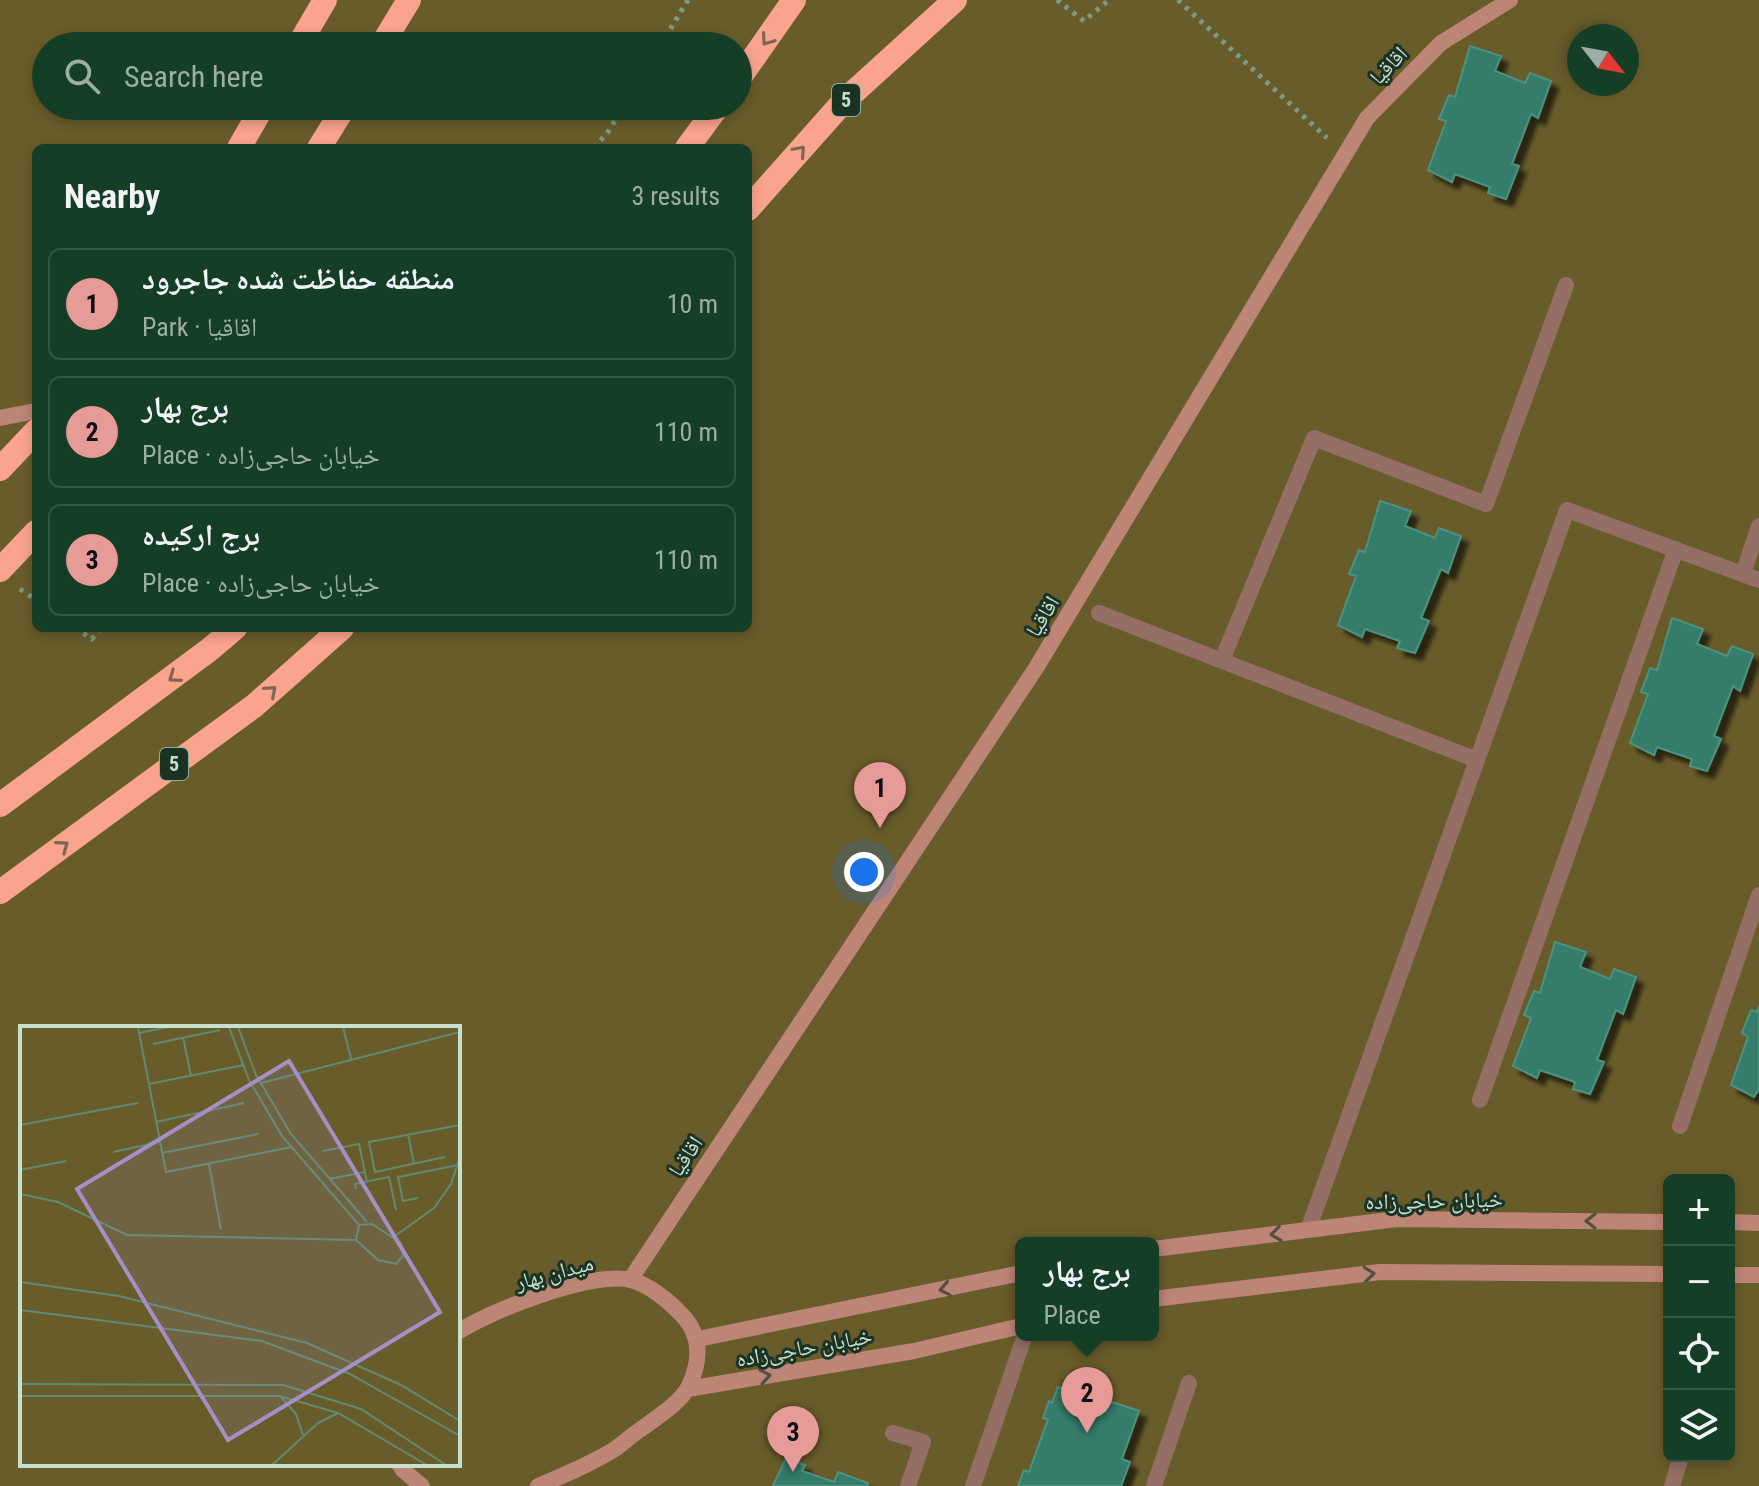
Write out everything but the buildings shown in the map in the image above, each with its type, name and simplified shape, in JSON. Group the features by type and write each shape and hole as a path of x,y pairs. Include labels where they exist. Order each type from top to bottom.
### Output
{"highway":[{"path":"306,32 325,0"},
{"path":"390,32 409,0"},
{"path":"752,60 794,0"},
{"name":"5","path":"752,204 844,101 955,0"},
{"path":"241,144 255,120"},
{"path":"321,144 336,120"},
{"path":"690,144 708,120"},
{"path":"0,469 32,435"},
{"path":"0,570 32,536"},
{"path":"0,805 197,660 230,632"},
{"name":"5","path":"0,892 254,706 337,632"}],"street":[{"name":"اقاقیا","path":"630,1280 1036,668 1367,118 1441,43 1510,0"},
{"path":"1222,660 1314,438 1486,504 1566,285"},
{"path":"0,418 32,412"},
{"path":"1308,1230 1567,510 1759,580"},
{"path":"1743,574 1759,526"},
{"path":"1480,1100 1676,549"},
{"path":"1099,613 1477,760"},
{"path":"1680,1126 1759,895"},
{"name":"خیابان حاجی‌زاده","path":"1159,1248 1397,1219 1663,1222"},
{"path":"1735,1222 1759,1223"},
{"path":"1159,1298 1380,1272 1663,1274"},
{"name":"خیابان حاجی‌زاده","path":"698,1339 1015,1274"},
{"path":"1735,1277 1759,1275"},
{"name":"میدان بهار","path":"460,1331 507,1307 549,1291 592,1281 630,1280"},
{"path":"538,1486 585,1466 616,1448 665,1412 688,1389 696,1365 698,1339 685,1317 667,1300 630,1280"},
{"name":"خیابان حاجی‌زاده","path":"688,1389 914,1351 1015,1327"},
{"path":"973,1486 1023,1341"},
{"path":"1154,1486 1189,1383"},
{"path":"893,1433 923,1442 908,1486"},
{"path":"1672,1486 1679,1462"},
{"path":"400,1466 422,1486"}],"path":[{"path":"669,32 688,0"},
{"path":"1057,0 1084,21 1109,0"},
{"path":"1178,0 1345,155"},
{"path":"598,144 615,120"},
{"path":"81,632 92,639 98,632"}],"shaded area":[{"path":"0,0 1759,0 1759,1486 0,1486"}],"place":[{"name":"منطقه حفاظت شده جاجرود","path":"880,828"},
{"name":"برج بهار","path":"1087,1433"},
{"name":"برج ارکیده","path":"793,1472"}]}
